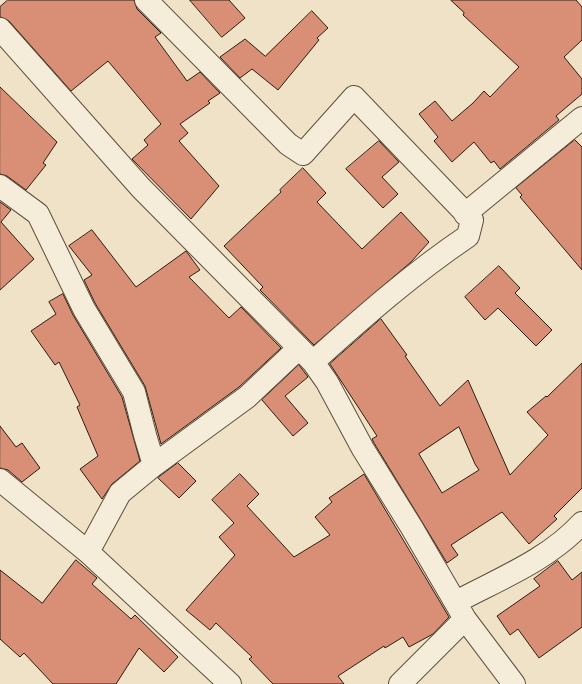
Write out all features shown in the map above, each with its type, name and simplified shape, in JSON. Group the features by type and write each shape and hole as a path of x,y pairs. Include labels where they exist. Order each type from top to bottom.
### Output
{"street":[{"path":"88,552 120,493 154,465 373,308 432,260 468,236 472,220 354,97 303,154 288,144 146,0"},
{"path":"0,29 141,188 306,355 327,382 363,449 460,611 514,684"},
{"path":"465,214 582,118"},
{"path":"0,186 38,214 84,309 134,392 154,465"},
{"path":"0,480 88,552 230,684"},
{"path":"400,684 460,611 541,558 569,537 582,523"}],"building":[{"path":"8,0 134,0 137,9 161,33 155,37 187,81 200,72 220,93 208,101 210,103 180,124 188,133 179,141 219,186 191,219 132,159 148,145 144,140 161,124 108,61 71,91 9,21 0,17 0,7"},
{"path":"190,0 229,0 245,18 222,37"},
{"path":"451,0 576,0 582,7 582,40 564,57 582,79 582,94 556,116 559,120 500,169 494,161 491,163 474,142 452,162 434,141 438,137 419,114 435,101 452,121 473,103 484,91 490,97 519,67 463,15 464,13"},
{"path":"312,11 328,28 317,38 319,40 278,90 252,69 240,78 220,57 245,39 265,56"},
{"path":"0,87 57,142 43,163 46,165 26,190 7,176 0,174"},
{"path":"575,140 582,147 582,270 520,197 522,195 516,188"},
{"path":"379,141 399,162 382,177 398,194 383,208 346,169"},
{"path":"303,168 326,193 317,202 362,249 401,212 429,242 411,262 314,345 260,290 263,287 224,246 281,192 280,190"},
{"path":"0,202 11,210 1,222 34,259 0,290"},
{"path":"92,230 136,287 186,251 200,270 189,277 229,318 241,307 281,348 239,387 161,444 145,386 95,303 84,280 92,275 69,246"},
{"path":"499,266 520,288 515,293 552,330 536,346 498,308 485,320 465,297"},
{"path":"63,294 73,315 122,397 140,461 112,484 102,499 80,469 98,456 77,407 80,405 59,362 55,365 31,331 56,314 49,302"},
{"path":"381,319 407,355 405,356 440,406 468,380 510,475 548,435 527,412 546,396 547,397 582,363 582,488 554,516 557,519 529,544 502,512 451,545 458,555 447,563 374,443 372,439 377,436 330,364","holes":["459,427 479,470 442,493 419,454"]},
{"path":"299,365 308,377 285,396 308,423 293,436 262,400"},
{"path":"0,426 16,447 22,443 40,468 22,482 8,470 0,468"},
{"path":"178,463 196,481 179,498 158,478"},
{"path":"240,474 259,494 247,506 294,557 330,535 315,517 332,502 329,498 364,474 449,617 433,634 409,647 403,637 385,648 384,646 338,676 344,684 273,684 249,659 252,657 216,623 210,630 186,610 235,555 219,537 234,523 212,500"},
{"path":"76,560 97,578 92,584 131,619 135,615 178,657 164,672 139,648 116,684 53,684 24,653 20,657 0,639 0,570 42,603"},
{"path":"558,561 572,580 582,572 582,627 539,658 518,629 510,635 497,616 540,586 534,579"}]}
